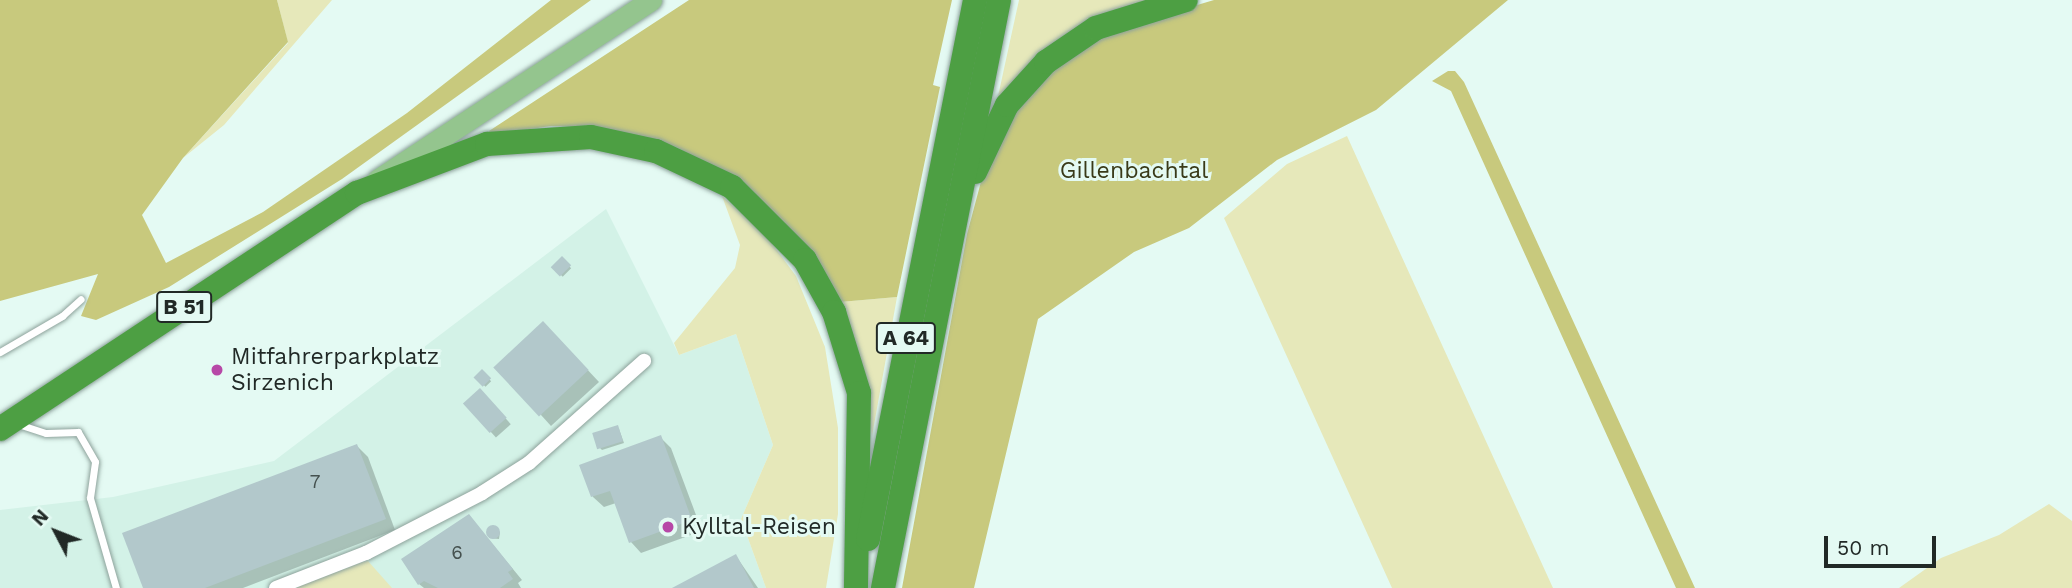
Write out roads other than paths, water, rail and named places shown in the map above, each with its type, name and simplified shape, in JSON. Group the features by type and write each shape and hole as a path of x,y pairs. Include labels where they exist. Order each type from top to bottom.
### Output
{"highway":[{"name":"A 64","path":"858,588 975,0"},
{"name":"A 64","path":"883,588 999,0"},
{"path":"952,228 998,121 1034,72 1096,29 1186,0"},
{"path":"357,192 487,145 592,137 656,151 732,187 805,260 834,312 850,360 859,393 858,588"},
{"name":"B 51","path":"5,425 357,192"}],"main road":[{"name":"B 51","path":"357,192 651,0"}],"street":[{"path":"276,588 366,553 482,493 529,463 644,361"}],"lane":[{"path":"0,352 51,323 81,299"},
{"path":"5,425 46,433 78,432 95,462 89,498 117,588"}],"place":[{"name":"Mitfahrerparkplatz Sirzenich","path":"217,370"},
{"name":"Kylltal-Reisen","path":"668,527"}],"park label":[{"name":"Gillenbachtal","path":"1134,171"}]}
